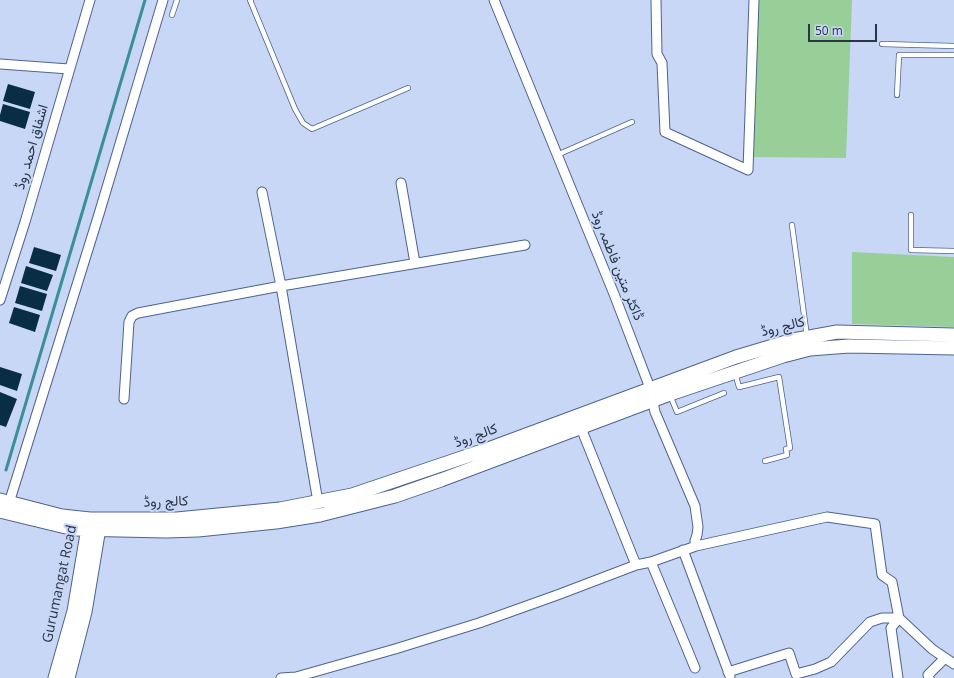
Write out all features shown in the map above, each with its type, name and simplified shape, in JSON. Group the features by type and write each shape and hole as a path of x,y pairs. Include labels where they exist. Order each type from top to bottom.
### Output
{"main road":[{"name":"کالج روڈ","path":"3,505 74,529 94,524 177,519 280,509 352,495 488,449 578,421 652,394 736,357 782,343 837,332 954,335"},
{"name":"کالج روڈ","path":"652,394 670,394 783,356 810,349 865,345 954,348"},
{"name":"کالج روڈ","path":"94,524 166,531 198,530 276,522 320,515 395,496 441,480 578,421"},
{"name":"Gurumangat Road","path":"55,678 74,611 94,524"},
{"name":"Gurumangat Road","path":"68,678 85,612 94,524"}],"street":[{"name":"اشفاق احمد روڈ","path":"0,300 25,222 90,0"},
{"path":"3,505 99,214 163,0"},
{"name":"ڈاکٹر متین فاطمہ روڈ","path":"494,0 652,394 655,412 695,506 698,527 695,541 696,546"},
{"path":"656,0 657,54 662,63 665,132 748,170 754,0"},
{"path":"0,64 70,69"},
{"path":"401,183 415,263"},
{"path":"262,192 281,286 318,502"},
{"path":"124,398 130,322 132,316 138,313 281,286 525,245"},
{"path":"578,421 636,565"},
{"path":"281,678 296,677 479,623 636,565 651,562 696,546 827,517 875,524 882,575 892,582 899,618 932,649 954,664"},
{"path":"680,551 729,675 789,653 796,674 815,669 831,662 870,622 882,618 899,618"},
{"path":"651,562 695,668"},
{"path":"898,678 891,628 899,618"},
{"path":"929,678 928,675 945,658"}],"lane":[{"path":"172,15 177,0"},
{"path":"250,0 295,109 303,123 312,129 408,88"},
{"path":"882,44 954,46"},
{"path":"897,95 899,55 954,55"},
{"path":"557,154 632,122"},
{"path":"911,215 911,250 954,251"},
{"path":"792,225 807,337"},
{"path":"734,372 739,388 779,377 790,448 786,449 787,455 765,461"},
{"path":"670,394 677,412 724,393"}],"green space":[{"path":"756,0 852,0 846,158 749,157"},
{"path":"852,252 954,257 954,327 852,324"}],"building":[{"path":"8,84 35,92 30,109 3,101"},
{"path":"3,104 30,112 25,129 0,121"},
{"path":"34,247 61,255 56,271 29,263"},
{"path":"26,266 53,275 47,291 21,283"},
{"path":"20,286 47,294 42,311 15,303"},
{"path":"14,307 40,315 35,332 9,323"},
{"path":"0,367 22,374 17,391 0,385"},
{"path":"0,392 17,399 6,427 0,425"}],"waterway":[{"path":"6,470 145,0"}]}
